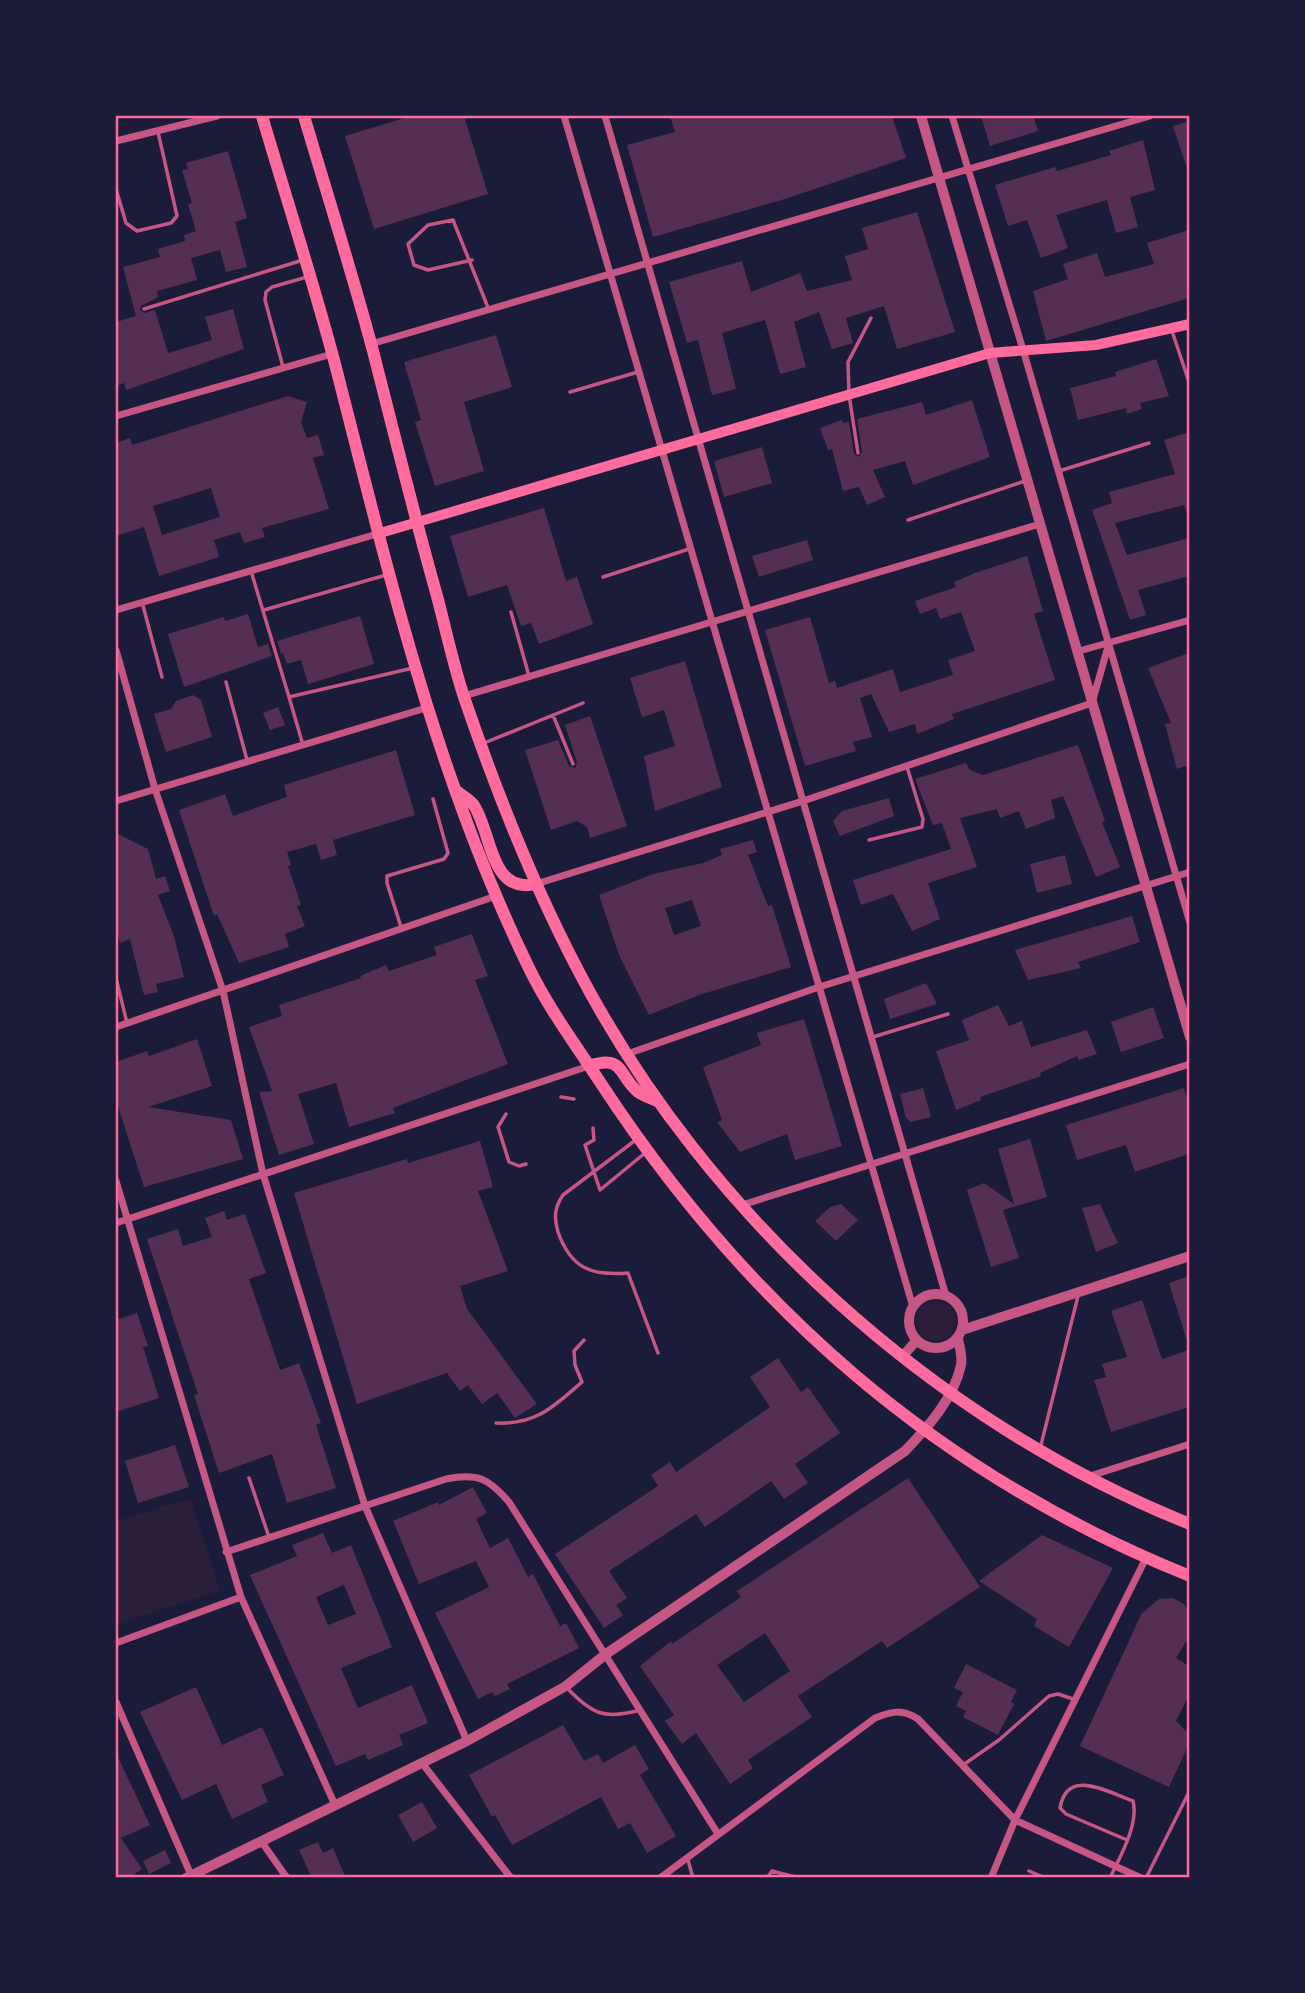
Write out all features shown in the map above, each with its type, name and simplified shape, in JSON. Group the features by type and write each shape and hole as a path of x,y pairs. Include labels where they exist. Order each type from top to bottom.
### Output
{"highway":[{"path":"262,116 332,354 414,668 454,790 496,896 530,970 589,1066 637,1139 739,1262 794,1321 854,1378 924,1431 995,1479 1072,1523 1189,1576"},
{"path":"304,116 371,344 416,523 464,696 536,884 580,974 627,1054 659,1102 742,1205 806,1273 902,1357 950,1394 1040,1450 1089,1477 1189,1524"},
{"path":"454,790 472,804 505,877 519,886 536,884"},
{"path":"589,1066 602,1062 619,1066 638,1092 659,1102"},
{"path":"1163,1513 1189,1531"}],"main road":[{"path":"377,534 990,354 1096,345 1189,324"}],"street":[{"path":"116,141 217,116"},
{"path":"564,116 913,1307 909,1325 916,1341 933,1349 942,1348 960,1334 1189,1256"},
{"path":"605,116 946,1296"},
{"path":"921,116 1189,1037"},
{"path":"952,116 1024,353 1189,923"},
{"path":"371,344 1150,116"},
{"path":"116,416 332,354"},
{"path":"464,696 1040,524"},
{"path":"116,610 377,534"},
{"path":"1079,652 1189,620"},
{"path":"1092,703 1109,643"},
{"path":"116,650 155,789 223,991 263,1174 365,1506 467,1741"},
{"path":"536,884 803,801 1092,703"},
{"path":"116,801 426,708"},
{"path":"627,1054 819,987 1189,872"},
{"path":"116,1027 496,896"},
{"path":"742,1205 1189,1064"},
{"path":"116,1223 589,1066"},
{"path":"116,1181 241,1597 335,1805"},
{"path":"116,1702 189,1876 467,1741 566,1686 606,1654 905,1451 924,1431 950,1394 962,1363 962,1313 953,1300 946,1296 927,1295 913,1307"},
{"path":"902,1357 916,1341"},
{"path":"1089,1477 1189,1444"},
{"path":"226,1552 446,1479 480,1477 493,1484 509,1502 718,1835"},
{"path":"991,1878 1015,1821 1146,1558"},
{"path":"116,1643 241,1597"},
{"path":"660,1878 875,1718 891,1711 907,1712 918,1719 1015,1821 1115,1868 1143,1878"},
{"path":"422,1763 511,1878"},
{"path":"261,1841 287,1878"}],"lane":[{"path":"116,189 126,223 137,231 171,223 177,216 157,130"},
{"path":"471,260 428,270 414,265 408,244 428,225 453,220 471,260 489,310"},
{"path":"144,309 304,260"},
{"path":"283,368 265,300 266,292 272,286 309,276"},
{"path":"858,453 849,395 848,362 872,318"},
{"path":"1171,329 1189,381"},
{"path":"570,392 639,372"},
{"path":"1057,471 1149,443"},
{"path":"908,520 1027,480"},
{"path":"603,577 691,548"},
{"path":"251,571 303,745"},
{"path":"264,610 389,575"},
{"path":"142,602 162,677"},
{"path":"512,611 529,676"},
{"path":"289,697 414,668"},
{"path":"226,682 248,762"},
{"path":"482,743 583,703"},
{"path":"553,715 573,764"},
{"path":"869,840 922,827 923,819 906,765"},
{"path":"402,929 387,876 444,859 448,853 433,799"},
{"path":"116,978 127,1023"},
{"path":"871,1038 948,1014"},
{"path":"561,1097 575,1099"},
{"path":"506,1114 498,1126 509,1162 519,1166 526,1164"},
{"path":"593,1128 594,1140 585,1145 600,1190 647,1152"},
{"path":"637,1139 563,1195 556,1206 555,1221 563,1245 574,1262 606,1275 628,1273 658,1353"},
{"path":"1040,1450 1079,1292"},
{"path":"496,1423 517,1424 545,1414 582,1382 575,1365 574,1351 584,1340"},
{"path":"248,1478 269,1538"},
{"path":"566,1686 586,1708 607,1715 618,1716 640,1710"},
{"path":"962,1765 999,1740 1049,1696 1058,1694 1075,1699"},
{"path":"1111,1878 1126,1840 1135,1809 1133,1801 1084,1784 1070,1785 1062,1795 1059,1808 1066,1814 1126,1840"},
{"path":"1143,1878 1189,1790"},
{"path":"687,1858 693,1878"},
{"path":"767,1878 772,1871 799,1878"},
{"path":"1029,1871 1045,1878"}],"shaded area":[{"path":"936,1301 944,1302 950,1307 955,1313 955,1329 950,1335 944,1340 936,1341 928,1340 922,1335 917,1329 916,1321 917,1313 922,1307 928,1302"},
{"path":"191,1498 220,1591 116,1624 116,1521"}],"building":[{"path":"411,116 464,116 488,194 374,229 345,136"},
{"path":"670,116 892,116 906,158 785,199 653,237 627,145 675,132"},
{"path":"981,116 1033,116 1038,131 990,146"},
{"path":"1189,121 1189,167 1187,168 1173,126"},
{"path":"1143,140 1155,190 1130,197 1138,227 1116,233 1107,200 1056,215 1068,248 1041,258 1027,220 1008,226 995,185 1055,167 1057,171 1111,155 1109,151"},
{"path":"228,151 247,218 235,222 247,267 226,272 220,250 191,258 197,280 157,291 158,297 141,306 140,310 144,313 155,310 168,353 212,340 205,317 233,309 244,349 126,390 124,383 116,386 116,322 136,316 123,267 160,257 158,249 185,241 184,235 196,231 188,204 192,203 182,170 188,169 186,163"},
{"path":"917,212 955,332 897,349 884,306 846,318 853,343 832,349 819,312 794,322 806,367 780,374 765,320 722,333 736,389 712,395 698,340 687,343 669,282 742,261 751,292 800,273 807,291 852,280 845,256 868,249 862,228"},
{"path":"1189,230 1189,298 1046,341 1033,291 1068,279 1063,264 1097,253 1105,277 1154,264 1147,243"},
{"path":"496,335 512,387 464,402 484,471 435,486 415,422 421,420 404,362"},
{"path":"1156,359 1169,396 1140,403 1142,409 1127,414 1126,408 1078,420 1070,388 1116,376 1115,372"},
{"path":"288,396 307,402 301,422 307,438 318,435 324,455 313,458 329,509 262,528 265,537 244,543 240,532 214,540 219,557 159,576 144,527 116,536 116,443 130,438 132,445","holes":["211,488 220,517 162,535 153,506"]},
{"path":"972,400 990,457 913,485 905,461 873,470 885,497 867,505 859,487 843,491 832,449 828,450 820,428 842,420 843,423 849,422 854,454 859,457 862,452 857,419 922,402 926,415"},
{"path":"1186,433 1189,443 1189,510 1186,511 1184,505 1115,523 1127,555 1189,538 1189,576 1138,590 1146,615 1130,620 1092,510 1112,503 1109,492 1175,474 1164,440"},
{"path":"762,447 772,483 724,497 714,461"},
{"path":"544,508 566,581 577,577 593,624 539,644 531,623 521,626 507,585 468,597 450,536"},
{"path":"807,540 813,560 759,577 752,556"},
{"path":"1027,556 1043,611 1034,614 1055,680 952,714 954,719 917,734 915,724 889,732 871,694 860,698 872,737 853,742 856,751 805,766 765,630 810,617 829,683 835,681 837,688 893,669 900,692 953,675 948,660 975,651 961,612 940,619 936,608 920,614 915,601 956,587 954,582 975,573"},
{"path":"248,614 258,647 268,644 272,656 184,687 168,634 224,617 225,621"},
{"path":"360,616 374,664 308,684 301,660 287,664 283,653 281,654 277,641"},
{"path":"1189,653 1189,765 1177,769 1165,724 1171,723 1148,668"},
{"path":"685,661 722,787 655,811 644,756 675,746 664,710 642,717 630,678"},
{"path":"193,695 201,700 212,737 166,752 154,714 171,709 176,701"},
{"path":"278,707 285,725 270,730 263,713"},
{"path":"590,716 627,826 590,838 587,827 577,821 551,830 525,750 558,740 569,766 575,768 577,763 565,725"},
{"path":"1078,745 1105,821 1102,822 1120,867 1096,877 1063,796 1051,800 1055,818 1026,829 1019,811 1000,818 997,809 960,818 977,867 928,883 940,919 912,931 893,894 861,905 853,880 951,849 942,823 933,825 915,779 966,763 970,770 983,775"},
{"path":"396,750 415,815 333,840 337,855 321,860 316,844 287,852 291,865 288,866 301,905 297,906 305,926 285,934 289,947 239,963 217,914 214,916 179,810 225,794 233,816 287,797 284,785"},
{"path":"889,798 894,816 840,836 833,821 842,811"},
{"path":"116,833 148,849 156,879 165,876 170,891 158,895 174,936 184,977 156,984 158,992 144,995 130,939 120,943 116,930"},
{"path":"753,840 757,852 748,855 768,906 772,905 791,967 699,995 649,1015 619,955 599,895 653,874 703,863 722,855 720,849","holes":["692,900 701,926 674,935 665,908"]},
{"path":"1065,855 1072,884 1037,893 1030,864"},
{"path":"1132,916 1140,942 1078,962 1081,968 1028,980 1015,950"},
{"path":"472,934 488,976 475,980 508,1064 393,1108 395,1113 349,1127 336,1083 298,1094 314,1144 279,1155 259,1092 272,1091 249,1027 282,1016 279,1005 361,978 360,976 386,965 389,971 437,955 434,947"},
{"path":"926,983 937,1004 890,1019 884,999"},
{"path":"998,1005 1009,1026 1022,1021 1031,1047 1087,1030 1097,1054 1079,1060 1077,1056 1040,1073 1041,1076 980,1097 981,1100 956,1110 936,1051 969,1040 962,1020"},
{"path":"1153,1007 1164,1038 1121,1052 1111,1022"},
{"path":"804,1019 842,1146 795,1160 787,1134 740,1152 717,1122 722,1120 703,1067 761,1045 757,1033"},
{"path":"197,1039 212,1086 148,1107 231,1120 243,1159 144,1187 116,1100 116,1062 147,1051 149,1056"},
{"path":"923,1088 931,1117 911,1122 906,1118 900,1094"},
{"path":"1184,1088 1189,1106 1189,1154 1135,1172 1126,1145 1077,1160 1066,1125"},
{"path":"1030,1139 1047,1197 1003,1210 1019,1258 991,1267 967,1190 984,1183 1014,1204 998,1149"},
{"path":"480,1141 493,1187 478,1191 508,1271 460,1286 467,1309 537,1404 515,1418 497,1393 482,1404 468,1385 460,1391 447,1373 357,1404 294,1193 407,1159 408,1163"},
{"path":"841,1204 858,1220 836,1241 815,1221 830,1207"},
{"path":"1100,1204 1118,1243 1096,1252 1082,1208"},
{"path":"224,1211 227,1220 245,1214 266,1273 249,1279 280,1370 299,1363 321,1423 316,1425 336,1488 287,1503 272,1454 219,1473 194,1395 198,1394 147,1239 178,1229 183,1246 212,1237 205,1218"},
{"path":"1189,1276 1189,1338 1186,1338 1169,1283"},
{"path":"1142,1300 1162,1359 1189,1350 1189,1407 1111,1432 1094,1380 1106,1377 1102,1364 1127,1357 1111,1311"},
{"path":"137,1313 148,1346 143,1347 159,1398 116,1412 116,1320"},
{"path":"778,1358 801,1392 808,1387 840,1433 795,1464 808,1483 784,1499 771,1481 705,1527 696,1514 609,1571 627,1598 616,1605 623,1615 604,1628 555,1554 658,1486 651,1475 670,1462 676,1472 770,1407 750,1377"},
{"path":"175,1445 189,1487 138,1503 125,1461"},
{"path":"908,1478 980,1587 887,1648 882,1641 798,1696 812,1717 748,1760 753,1768 730,1784 696,1733 682,1744 665,1721 674,1715 640,1666 671,1641 672,1644 741,1597 737,1591","holes":["765,1633 790,1671 744,1702 717,1665"]},
{"path":"473,1487 487,1513 476,1519 490,1548 508,1538 528,1577 533,1574 560,1626 566,1623 579,1648 507,1684 510,1689 495,1696 492,1692 478,1699 435,1613 489,1587 476,1561 419,1584 393,1521 438,1502 439,1505"},
{"path":"323,1533 332,1553 351,1545 392,1647 341,1668 358,1708 412,1685 428,1723 399,1735 403,1745 368,1760 365,1754 336,1766 250,1575 297,1556 292,1545","holes":["344,1585 356,1614 328,1625 316,1597"]},
{"path":"1042,1535 1113,1568 1069,1647 1034,1626 1037,1619 979,1581"},
{"path":"1173,1598 1184,1604 1189,1613 1189,1637 1176,1658 1187,1665 1189,1695 1176,1721 1189,1734 1189,1744 1169,1787 1080,1746 1142,1613 1159,1599"},
{"path":"966,1664 1017,1690 1011,1702 1014,1704 998,1735 963,1717 966,1711 956,1706 963,1692 954,1688"},
{"path":"196,1687 222,1745 262,1727 284,1775 261,1785 268,1802 232,1819 216,1784 182,1800 140,1712"},
{"path":"563,1725 584,1761 598,1754 603,1763 635,1745 649,1769 640,1775 676,1836 647,1853 630,1823 618,1829 601,1797 512,1845 495,1815 492,1817 469,1775"},
{"path":"116,1753 150,1825 121,1838 142,1869 129,1878 116,1878"},
{"path":"422,1802 437,1828 413,1842 398,1815"},
{"path":"318,1842 323,1853 333,1848 346,1878 312,1878 299,1850"},
{"path":"165,1850 171,1863 149,1874 143,1861"}]}
